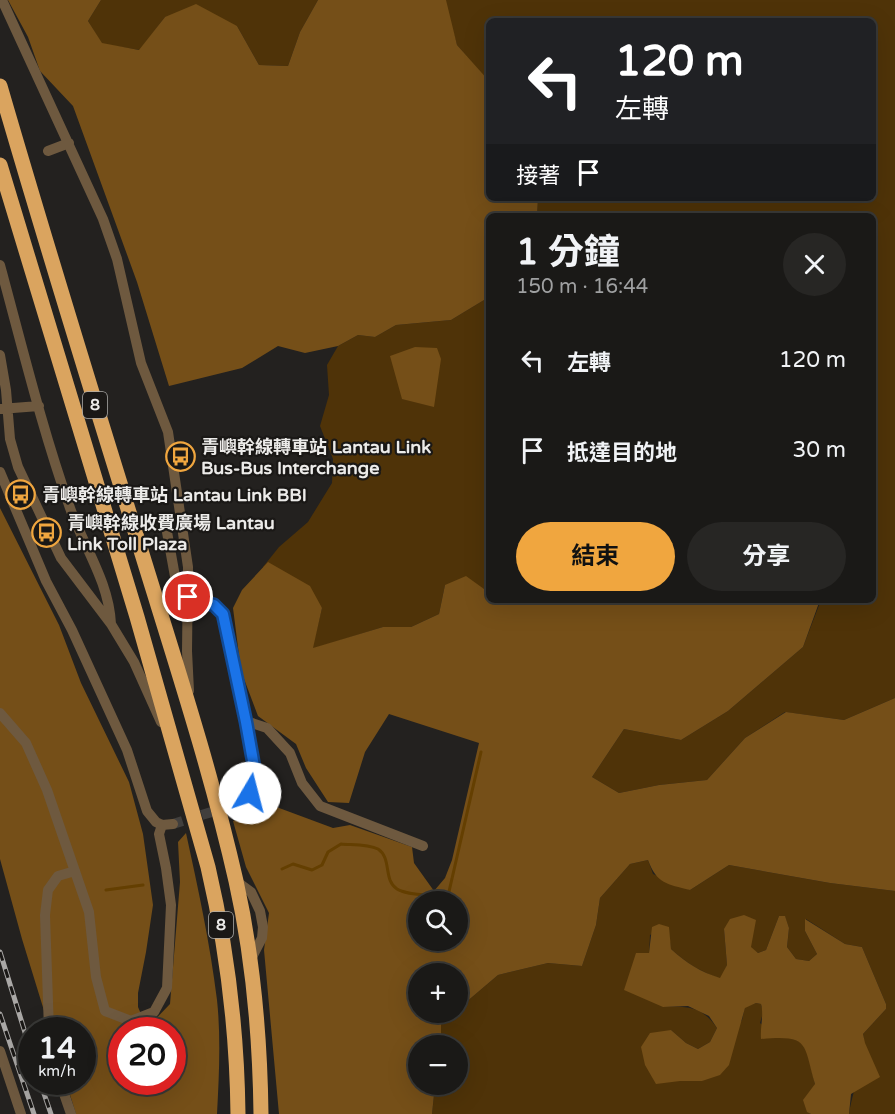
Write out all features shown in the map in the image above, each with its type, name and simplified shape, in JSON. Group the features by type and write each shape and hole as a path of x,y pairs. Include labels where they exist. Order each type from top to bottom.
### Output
{"highway":[{"name":"8","path":"0,86 62,296 194,722 236,881 249,961 258,1041 261,1114"},
{"name":"8","path":"0,165 180,766 217,904 231,999 238,1114"}],"lane":[{"path":"2,0 26,63 69,143 98,220 117,259 141,363 168,432 188,562 188,683 194,722"},
{"path":"48,151 69,143"},
{"path":"0,265 3,285 70,509 106,593 111,624"},
{"path":"0,355 6,390 4,409 13,454 61,558 111,624 134,662 180,766"},
{"path":"4,409 39,406"},
{"path":"0,472 46,581 72,630 127,750 147,811 151,818 167,824 159,834 171,905 167,988 154,1012 130,1021 105,1011 96,977 89,912 47,790 26,743 0,713"},
{"path":"167,532 176,582 188,597 214,605 223,614 246,722 255,779 250,793 234,804"},
{"path":"246,722 267,728 290,753 302,783 320,806 423,846"},
{"path":"49,1017 45,915 48,890 58,876 75,871"},
{"path":"0,1051 21,1114"},
{"path":"64,1095 71,1114"}],"shaded area":[{"path":"8,0 101,0 88,21 102,43 139,50 165,17 196,4 237,26 259,65 288,66 300,32 318,0 446,0 457,45 486,78 486,201 538,201 537,213 486,213 486,299 451,320 396,325 375,337 358,335 338,346 305,353 278,346 242,368 169,386 137,282 73,106 40,71 28,37"},
{"path":"101,0 318,0 300,32 288,66 259,65 237,26 165,17 140,50 102,44 88,21"},
{"path":"444,0 895,0 895,698 844,720 785,712 745,738 707,780 659,785 619,793 592,777 624,729 681,740 728,711 803,647 820,603 876,603 876,213 537,213 538,201 876,201 876,18 486,18 486,79 457,45"},
{"path":"486,299 486,588 445,585 439,614 411,627 383,627 312,649 322,608 263,567 279,547 308,522 332,483 333,459 320,426 329,395 327,365 338,346 358,335 375,337 396,325 451,320"},
{"path":"415,347 437,348 441,359 434,407 402,399 390,356"},
{"path":"0,508 59,625 81,683 129,782 143,834 153,905 138,993 138,1007 142,1017 108,1017 108,1095 186,1095 186,1017 158,1017 170,1004 180,882 178,842 186,833 217,1000 219,1071 217,1114 76,1114 70,1095 96,1095 96,1017 46,1017 0,859"},
{"path":"268,562 310,586 322,608 313,648 383,627 411,627 439,614 445,585 466,576 484,589 486,588 486,603 819,603 803,647 728,711 681,740 624,729 592,777 619,793 659,785 707,780 745,738 786,712 844,720 895,698 895,891 830,883 729,865 690,890 664,882 655,874 648,860 630,864 600,898 596,925 582,966 548,963 498,975 468,1000 468,963 408,963 408,1023 441,1023 441,1035 408,1035 408,1095 434,1095 432,1114 279,1114 264,950 269,913 246,867 233,821 256,810 263,802 333,828 350,825 412,847 414,863 434,891 445,878 452,860 479,743 389,714 365,752 349,803 328,802 306,768 296,744 258,716 241,671 233,608 242,590"},
{"path":"648,860 653,874 690,890 729,865 830,883 895,891 895,1114 849,1114 863,1052 863,1034 886,1009 886,1004 862,947 845,944 806,919 805,931 817,954 809,961 796,959 787,947 789,928 785,917 779,916 766,950 758,953 724,929 727,965 721,979 694,967 671,949 668,927 650,935 649,954 663,1007 687,1007 700,1011 717,1028 710,1042 698,1049 686,1043 671,1030 680,1081 702,1081 742,1020 745,1007 756,1003 761,1004 763,1013 760,1023 778,1038 790,1038 801,1042 807,1051 815,1084 807,1111 811,1114 432,1114 434,1095 468,1095 468,1035 441,1035 441,1023 468,1023 468,1000 498,975 548,963 582,966 596,925 600,898 630,864"},
{"path":"744,915 756,920 751,947 758,953 766,950 779,916 785,916 789,928 787,947 796,959 809,961 817,954 805,931 805,919 845,944 862,947 886,1004 886,1009 863,1034 880,1077 851,1094 849,1114 811,1114 807,1112 803,1100 815,1084 806,1051 796,1041 777,1038 761,1039 761,1004 756,1003 745,1008 729,1065 720,1075 702,1081 656,1084 645,1065 641,1047 650,1033 671,1030 686,1043 698,1049 710,1042 717,1028 709,1016 688,1006 663,1007 624,990 636,953 649,953 652,927 659,924 669,927 671,949 682,959 720,978 727,965 724,929 730,919"}],"waterway":[{"path":"282,869 293,864 312,870 322,865 328,852 341,844 369,846 382,853 390,880 397,889 415,894 448,896 481,752"},
{"path":"106,890 143,885"}],"tunnel":[{"path":"173,824 234,805"}],"railway":[{"path":"0,952 20,1017"},
{"path":"0,1014 34,1114"},
{"path":"44,1095 51,1114"}],"place":[{"name":"青嶼幹線轉車站 Lantau Link Bus-Bus Interchange","path":"180,457"},
{"name":"青嶼幹線轉車站 Lantau Link BBI","path":"21,495"},
{"name":"青嶼幹線收費廣場 Lantau Link Toll Plaza","path":"46,533"}],"route":[{"path":"188,597 214,605 223,614 255,772 254,785 250,793"}]}
